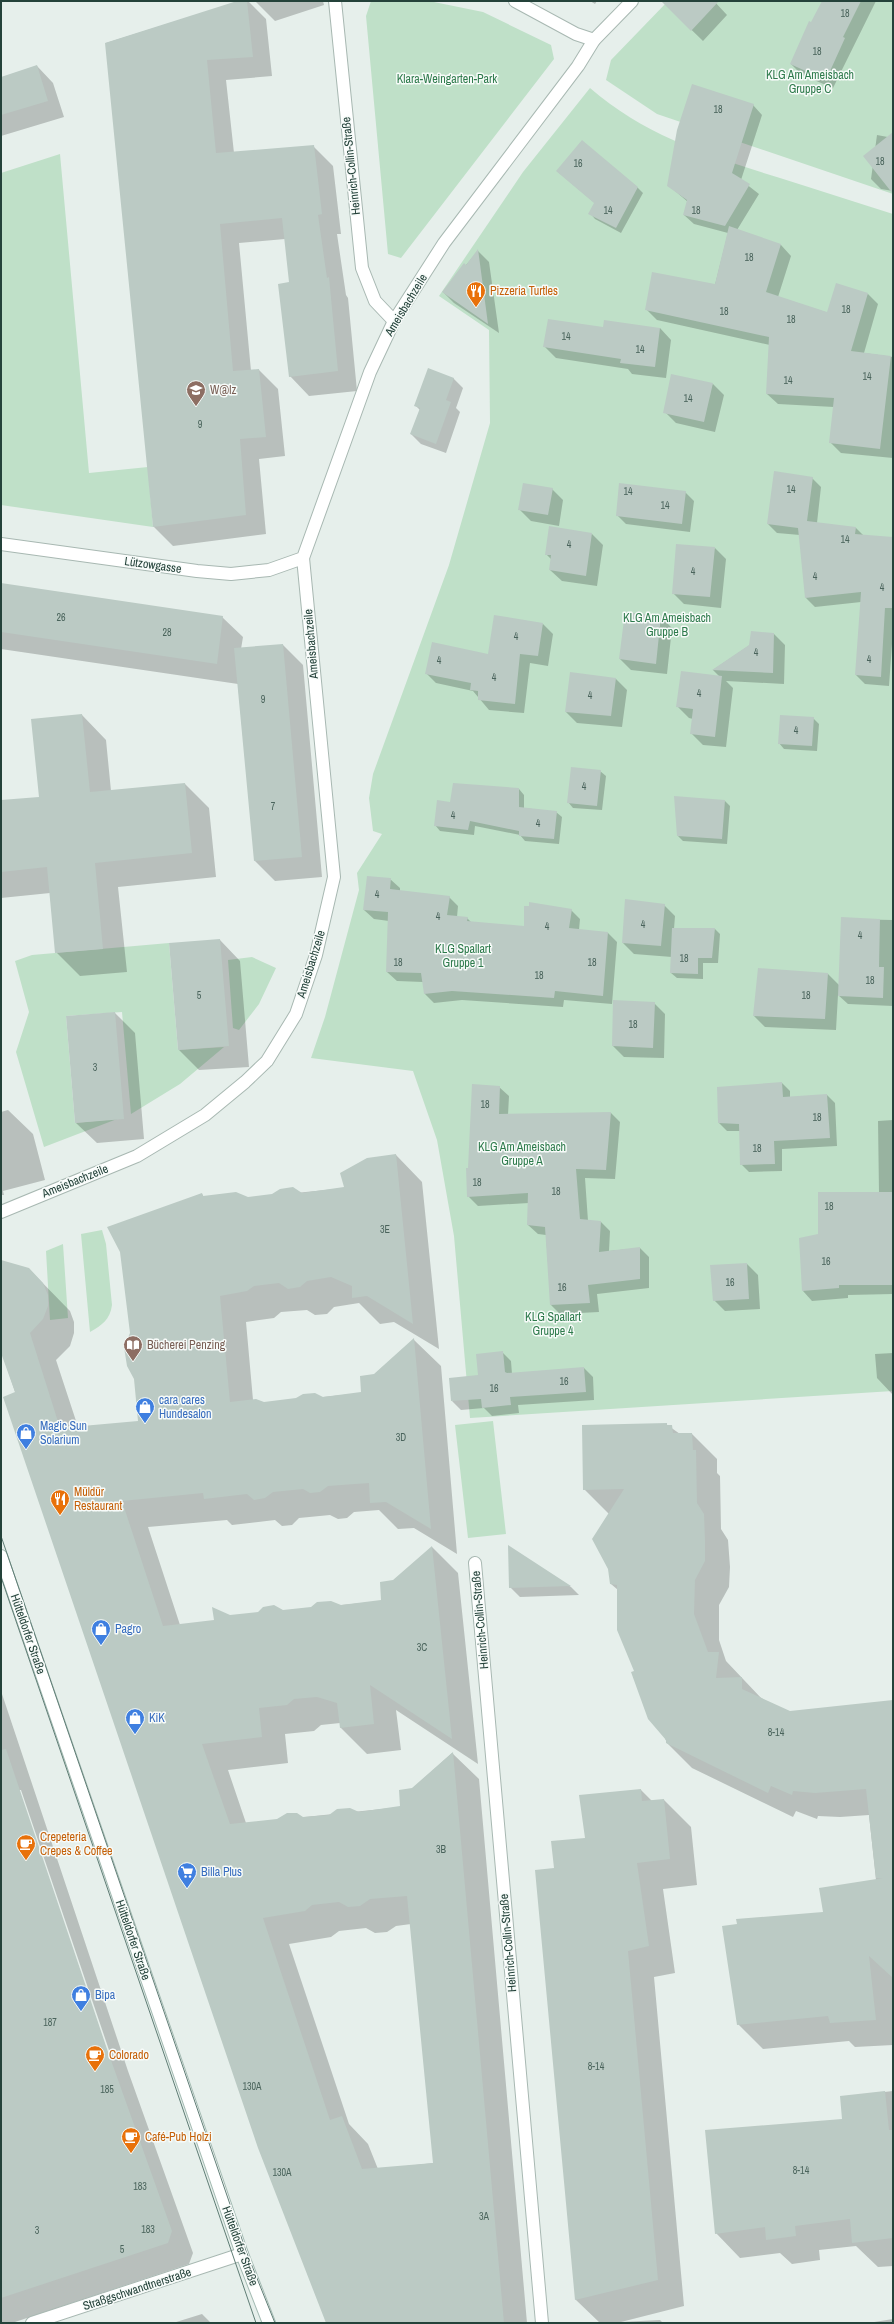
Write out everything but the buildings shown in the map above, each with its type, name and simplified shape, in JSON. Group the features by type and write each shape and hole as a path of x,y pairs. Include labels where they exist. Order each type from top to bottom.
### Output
{"street":[{"name":"Heinrich-Collin-Straße","path":"335,1 362,268 375,301 394,321"},
{"path":"515,1 576,34 594,40"},
{"name":"Ameisbachzeile","path":"1,1212 137,1156 205,1115 245,1082 267,1061 296,1014 316,955 334,877 303,558 370,372 394,321 444,243 578,66 594,40 632,1"},
{"name":"Lützowgasse","path":"1,544 197,571 231,574 269,570 303,558"},
{"name":"Hütteldorfer Straße","path":"1,1556 242,2254 269,2323"},
{"name":"Heinrich-Collin-Straße","path":"475,1563 542,2323"},
{"name":"Straßgschwandtnerstraße","path":"32,2323 242,2254"}],"green space":[{"name":"Klara-Weingarten-Park","path":"371,1 429,1 483,12 551,45 554,59 401,258 388,254 366,16"},
{"name":"KLG Am Ameisbach Gruppe C","path":"668,1 893,1 893,194 657,114 606,80 611,60"},
{"path":"590,88 611,105 633,119 680,143 729,162 893,214 893,1391 470,1418 454,1236 437,1140 413,1071 311,1058 325,1017 359,890 357,873 382,834 373,831 369,798 373,774 449,565 490,423 489,330 439,296 523,172"},
{"path":"60,154 89,473 148,467 153,527 1,505 1,173"},
{"path":"169,943 178,1050 224,1047 180,1084 131,1114 122,1012 66,1016 75,1123 117,1119 44,1147 16,1052 29,1012 15,961 32,955"},
{"path":"252,957 276,968 259,1004 239,1030 233,1028 228,960"},
{"path":"102,1230 106,1244 112,1305 105,1322 90,1332 81,1234"},
{"path":"63,1244 68,1318 50,1320 46,1251"},
{"path":"493,1421 506,1534 468,1538 455,1425"}],"tram line":[{"path":"1,1536 246,2251 275,2323"},
{"path":"1,1577 256,2323"}],"place":[{"name":"Pizzeria Turtles","path":"476,308"},
{"name":"W@lz","path":"196,407"},
{"name":"Bücherei Penzing","path":"133,1362"},
{"name":"cara cares Hundesalon","path":"145,1424"},
{"name":"Magic Sun Solarium","path":"26,1450"},
{"name":"Müldür Restaurant","path":"60,1516"},
{"name":"Pagro","path":"101,1646"},
{"name":"KiK","path":"135,1735"},
{"name":"Crepeteria Crepes & Coffee","path":"26,1861"},
{"name":"Billa Plus","path":"187,1889"},
{"name":"Bipa","path":"81,2012"},
{"name":"Colorado","path":"95,2072"},
{"name":"Café-Pub Holzi","path":"131,2154"}],"park label":[{"name":"KLG Am Ameisbach Gruppe B","path":"667,625"},
{"name":"KLG Spallart Gruppe 1","path":"463,956"},
{"name":"KLG Am Ameisbach Gruppe A","path":"522,1154"},
{"name":"KLG Spallart Gruppe 4","path":"553,1324"}]}
